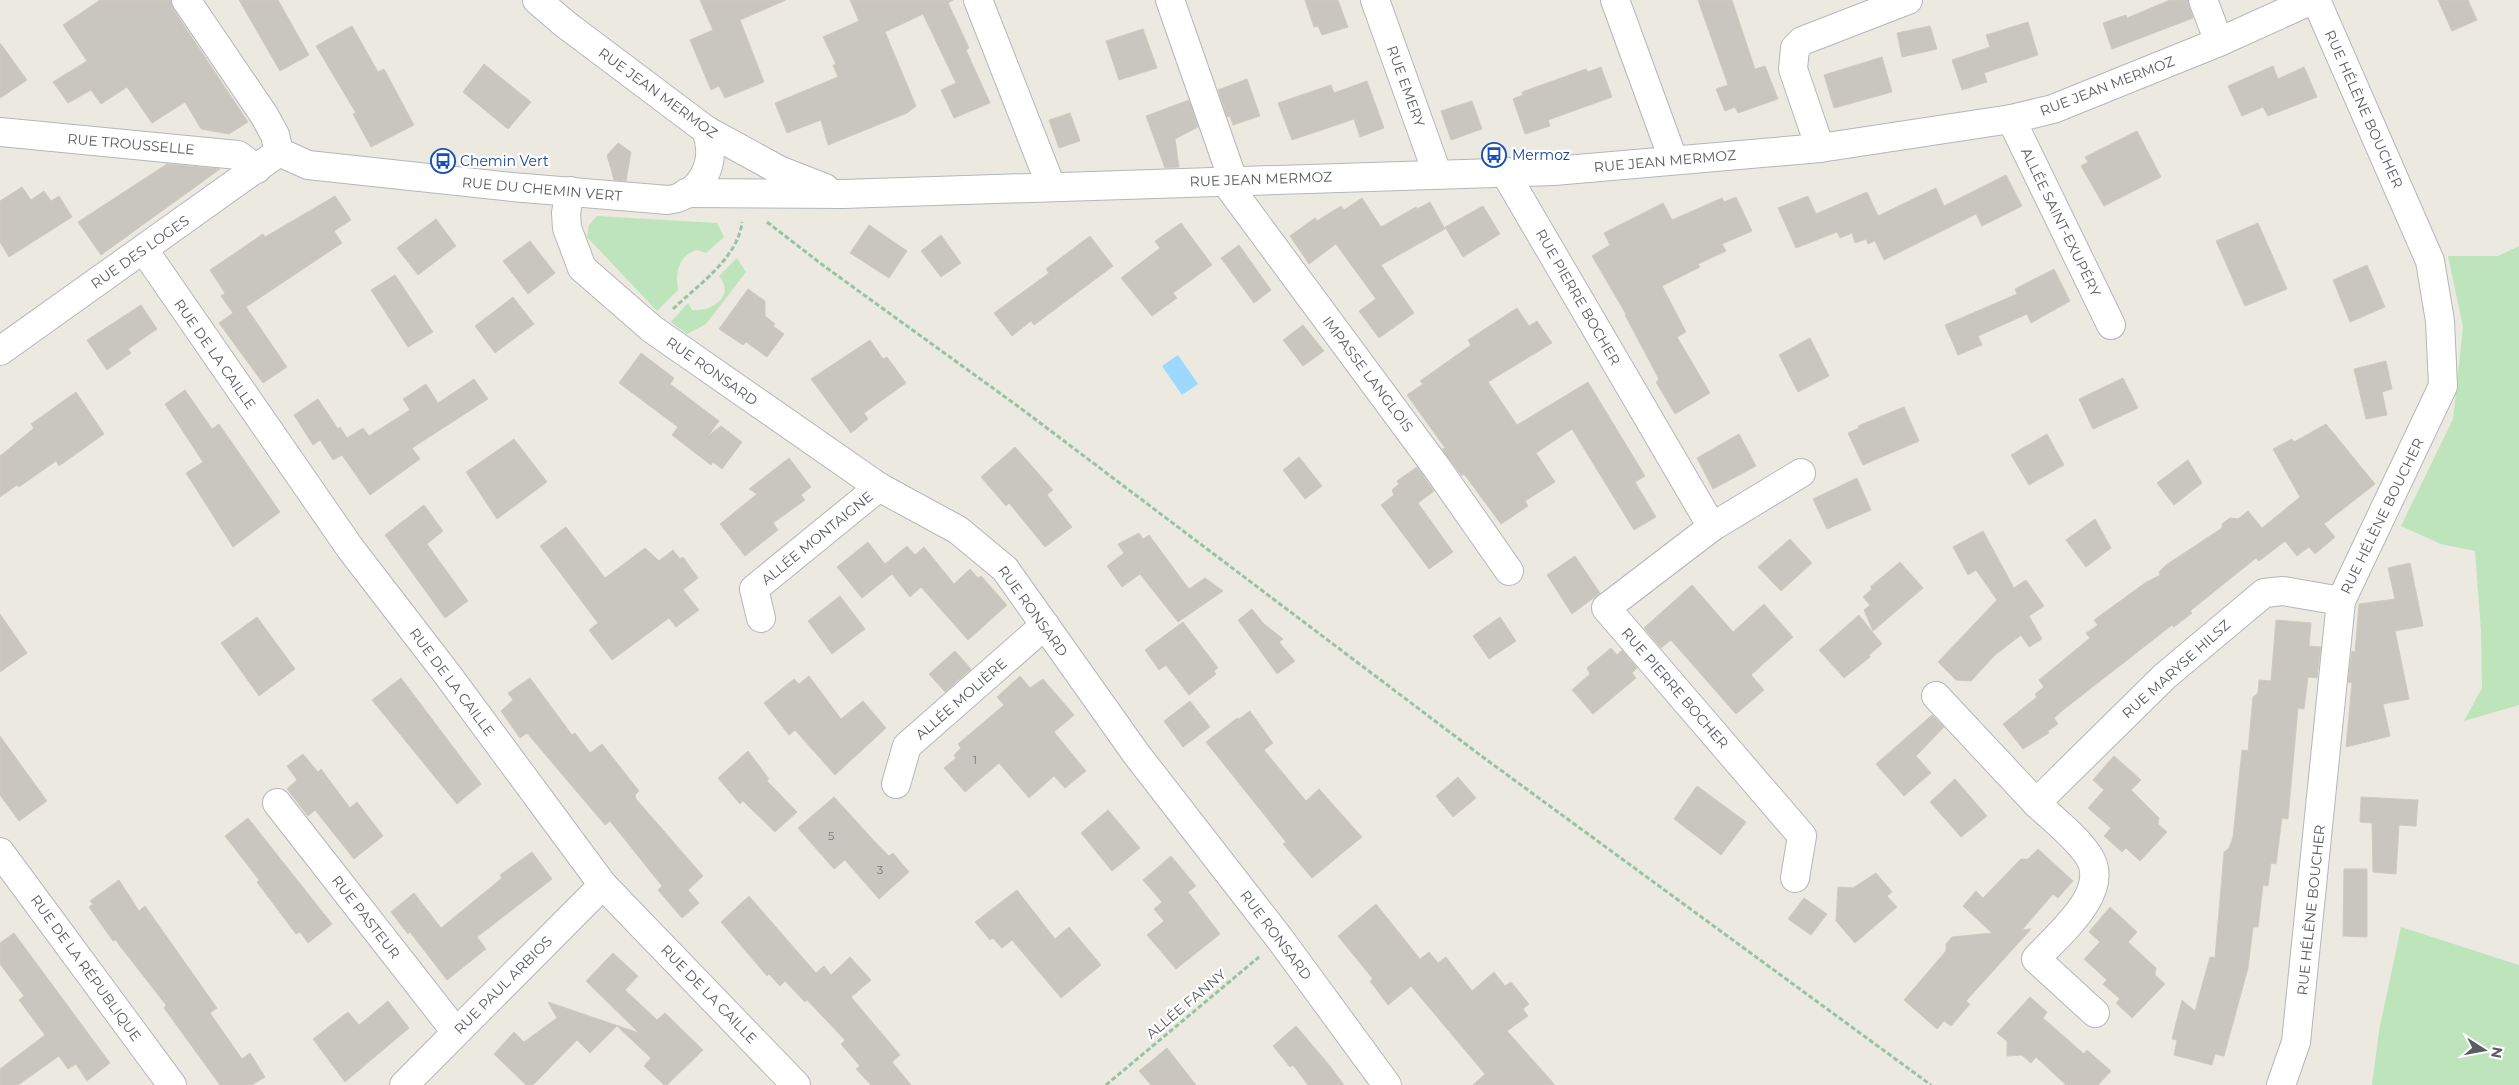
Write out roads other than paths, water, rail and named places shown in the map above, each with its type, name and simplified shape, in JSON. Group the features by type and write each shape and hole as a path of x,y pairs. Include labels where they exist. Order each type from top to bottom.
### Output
{"street":[{"path":"186,0 264,115 279,152"},
{"name":"RUE JEAN MERMOZ","path":"537,0 565,24 706,130 779,170 843,194"},
{"path":"978,0 1051,186"},
{"name":"IMPASSE LANGLOIS","path":"1170,0 1228,180 1438,468 1509,571"},
{"name":"RUE EMERY","path":"1376,0 1437,173"},
{"path":"1616,0 1673,160"},
{"path":"1820,148 1793,69 1795,48 1802,40 1908,0"},
{"path":"2202,0 2219,42"},
{"name":"RUE JEAN MERMOZ","path":"686,193 734,195 843,194 1554,170 1820,148 2011,120 2053,109 2219,42 2312,0"},
{"name":"RUE HÉLÈNE BOUCHER","path":"2281,1085 2296,1042 2341,601 2442,386 2442,353 2436,293 2430,260 2316,0"},
{"name":"ALLÉE SAINT-EXUPÉRY","path":"2011,120 2111,325"},
{"path":"686,193 695,188 708,169 711,150 706,130"},
{"name":"RUE TROUSSELLE","path":"0,132 238,154 257,169"},
{"name":"RUE DES LOGES","path":"0,351 279,152"},
{"name":"RUE DU CHEMIN VERT","path":"279,152 308,165 512,187 668,200 686,193"},
{"name":"RUE PIERRE BOCHER","path":"1504,171 1712,527"},
{"name":"RUE RONSARD","path":"570,191 566,213 567,228 582,268 652,329 879,488 958,530 982,548 1005,570 1137,755 1280,939 1387,1085"},
{"name":"RUE DE LA CAILLE","path":"144,250 350,548 447,674 603,886 796,1085"},
{"name":"RUE PIERRE BOCHER","path":"1795,878 1802,836 1606,608 1712,527 1801,473"},
{"name":"ALLÉE MONTAIGNE","path":"760,618 754,589 879,488"},
{"name":"RUE MARYSE HILSZ","path":"2036,803 2165,676 2264,593 2283,591 2341,601"},
{"name":"ALLÉE MOLIÈRE","path":"896,784 907,746 1044,625"},
{"path":"1936,696 2036,803 2088,854 2095,868 2095,885 2090,898 2036,959 2095,1013"},
{"name":"RUE PASTEUR","path":"277,803 456,1032"},
{"name":"RUE DE LA RÉPUBLIQUE","path":"0,852 172,1085"},
{"name":"RUE PAUL ARBIOS","path":"404,1085 603,886"}],"water":[{"path":"1178,355 1198,384 1182,395 1162,366"}],"place":[{"name":"Mermoz","path":"1494,155"},
{"name":"Chemin Vert","path":"443,161"}]}
